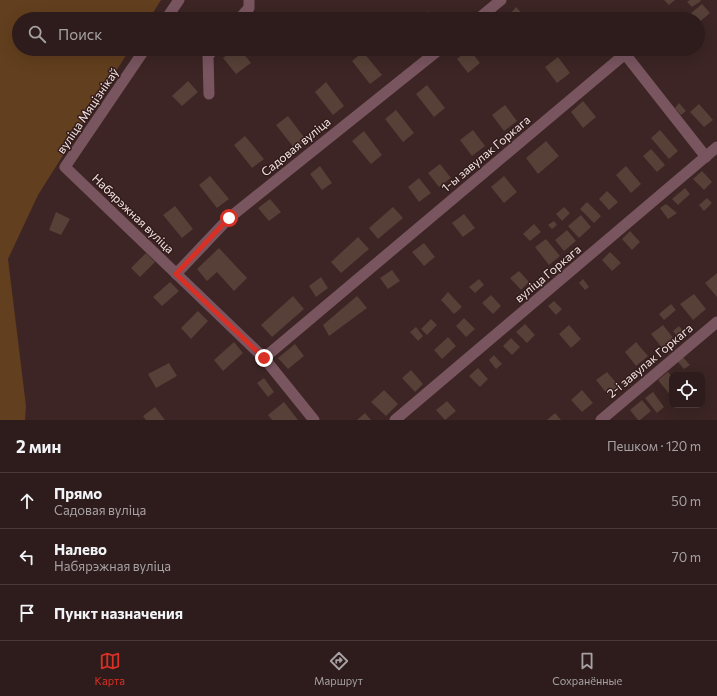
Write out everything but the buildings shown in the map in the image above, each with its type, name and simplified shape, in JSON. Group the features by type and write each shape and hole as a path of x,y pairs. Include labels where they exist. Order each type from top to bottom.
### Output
{"street":[{"path":"171,12 179,0"},
{"path":"245,12 249,8 250,0"},
{"path":"487,12 502,0"},
{"name":"вуліца Мяцізнікаў","path":"65,167 140,56"},
{"path":"208,56 209,94"},
{"name":"Садовая вуліца","path":"176,274 229,218 431,56"},
{"name":"1-ы завулак Горкага","path":"264,358 623,56"},
{"name":"1-ы завулак Горкага","path":"627,56 706,156"},
{"name":"вуліца Горкага","path":"395,420 717,147"},
{"name":"Набярэжная вуліца","path":"65,167 264,358 314,420"},
{"name":"2-і завулак Горкага","path":"601,420 717,322"}],"shaded area":[{"path":"0,0 161,0 153,12 12,12 12,56 126,56 38,195 8,259 26,406 25,420 0,420"}],"route":[{"path":"229,218 176,274 264,358"}]}
